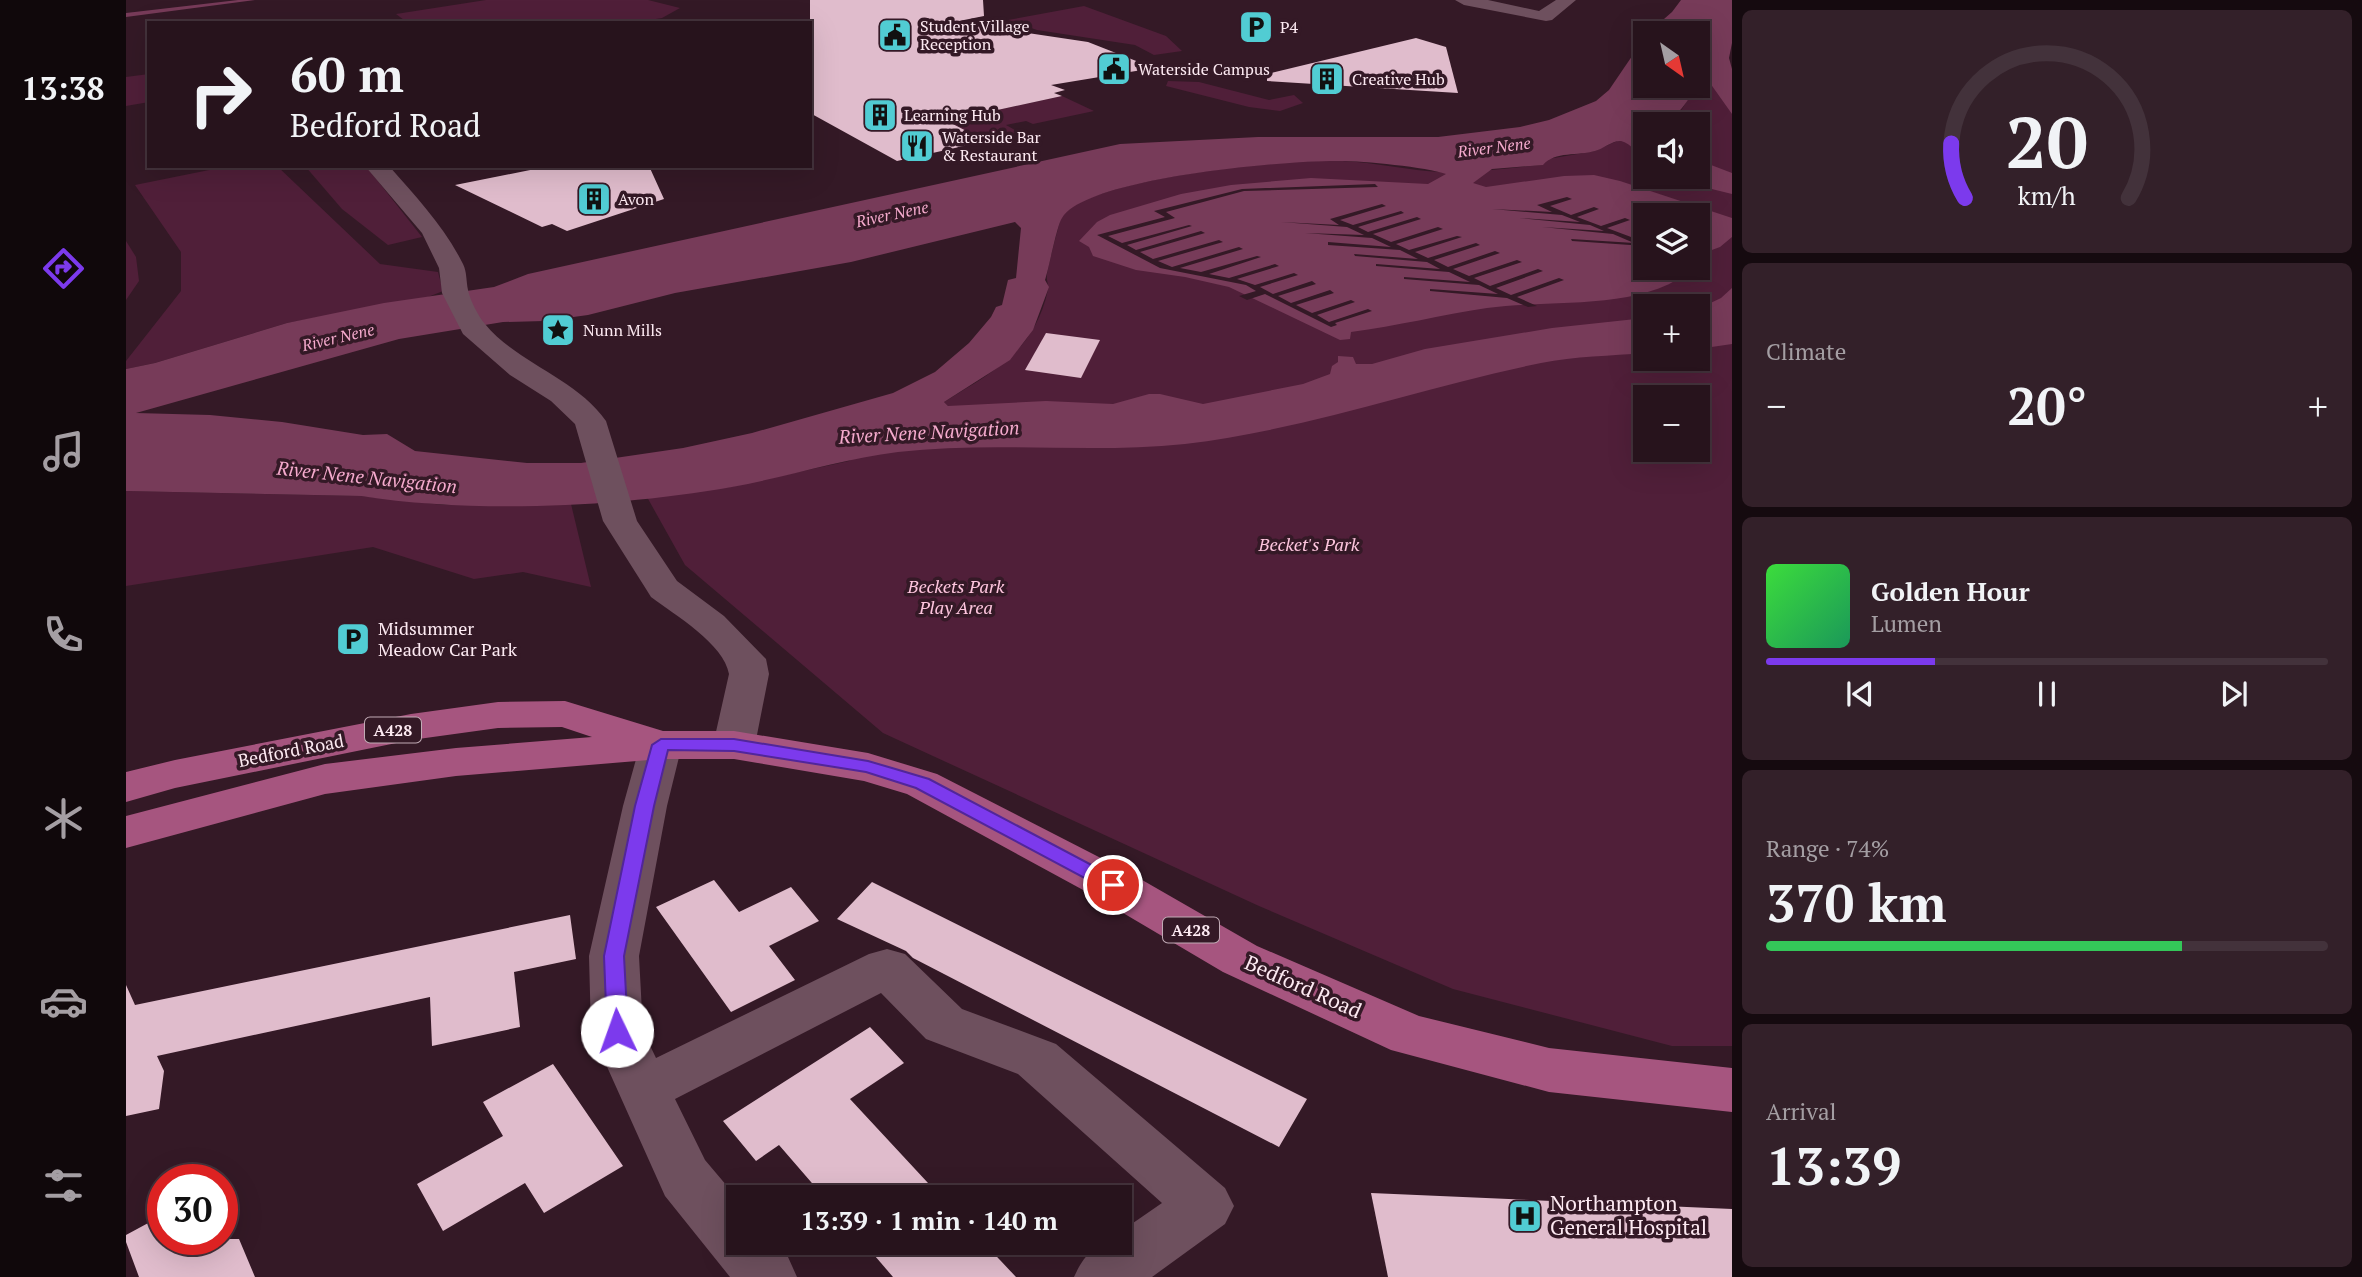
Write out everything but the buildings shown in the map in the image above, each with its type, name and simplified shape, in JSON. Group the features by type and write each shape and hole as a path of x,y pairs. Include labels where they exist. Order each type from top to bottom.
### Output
{"main road":[{"name":"Bedford Road","path":"126,787 175,774 411,727 498,715 565,714 661,745"},
{"name":"Bedford Road","path":"126,832 325,779 456,762 661,745 734,745 868,767 922,784 1113,885 1240,959 1409,1035 1549,1070 1732,1090"}],"street":[{"path":"1518,0 1563,4"},
{"path":"1459,1 1539,16 1546,16 1563,4"},
{"path":"378,168 433,231 473,328 520,369 562,396 590,421 620,521 664,589 711,624 746,659 749,674 734,745"},
{"path":"661,745 645,806 614,956 617,1031 685,1178 767,1277"},
{"path":"644,1089 887,968 944,1024 1037,1059 1205,1206 1104,1277"}],"green space":[{"path":"486,0 648,0 680,8 662,18 643,21 405,21 396,14"},
{"path":"1084,6 1166,36 1182,51 1154,55 1135,45 1037,30 1008,20"},
{"path":"147,74 147,102 126,106 126,77"},
{"name":"Becket's Park","path":"1710,80 1732,80 1732,1046 1672,1046 1453,989 1259,906 883,733 685,565 647,497 730,487 849,461 948,406 944,402 995,369 1022,345 1042,311 1048,290 1048,271 1061,218 1077,204 1108,192 1192,173 1281,163 1342,161 1454,172 1542,165 1548,159 1595,151 1617,141 1633,139 1633,189 1710,189 1710,112 1678,112 1689,98 1710,98"},
{"path":"1168,81 1199,82 1269,100 1294,95 1303,103 1280,111 1249,107 1166,86"},
{"path":"1062,96 1094,111 1033,124 1026,121 1006,125 1020,133 986,141 938,116 964,117"},
{"path":"219,168 279,168 380,264 438,272 443,291 428,297 287,323 155,363 126,369 126,361 181,291 181,252 135,185"},
{"path":"307,168 368,168 422,237 388,245 342,209"},
{"path":"126,241 136,257 139,281 126,300"},
{"path":"126,491 361,496 444,505 571,504 591,587 523,572 474,579 373,547 126,586"}],"water":[{"path":"1681,0 1732,0 1732,43 1729,58 1732,69 1732,114 1710,83 1710,21 1662,21"},
{"path":"1633,55 1633,98 1689,98 1679,112 1633,112 1633,149 1625,142 1618,141 1595,151 1554,158 1543,165 1492,169 1473,183 1486,187 1564,176 1594,175 1633,185 1633,189 1644,189 1687,203 1633,203 1633,280 1676,280 1673,282 1650,292 1623,298 1487,308 1351,332 1350,339 1340,340 1229,287 1136,270 1093,256 1089,247 1079,241 1097,222 1110,215 1181,194 1231,185 1311,178 1428,184 1446,174 1364,162 1315,161 1192,174 1109,192 1079,204 1062,218 1045,280 1049,287 1033,330 1010,360 944,402 948,406 1046,401 1113,404 1149,394 1160,394 1203,404 1303,384 1330,374 1332,366 1338,362 1338,356 1353,357 1356,364 1372,364 1425,349 1552,328 1633,319 1633,354 1541,363 1319,419 1185,444 898,452 732,487 642,499 547,506 499,506 405,502 361,496 126,491 126,369 155,363 287,323 384,303 494,287 528,274 1120,144 1258,137 1438,137 1520,127 1549,120 1596,101 1609,90","holes":["1015,222 1021,228 1016,278 1008,280 1002,305 996,307 969,343 935,372 893,393 752,433 683,448 581,463 527,463 415,451 387,434 363,435 282,422 210,415 136,413 399,339 503,322 544,321 588,315 675,293 851,262"]},
{"path":"1710,165 1732,173 1732,194 1710,189"},
{"path":"1710,211 1732,218 1732,237 1720,247 1710,251"},
{"path":"1732,288 1732,344 1710,347 1710,303"}],"pier":[{"path":"1375,184 1378,187 1244,191 1166,212 1175,218 1108,236 1122,243 1189,225 1192,226 1127,245 1136,250 1201,231 1205,233 1140,252 1153,259 1219,240 1223,242 1158,261 1172,267 1239,247 1243,249 1180,268 1201,272 1257,256 1261,257 1209,274 1229,278 1275,264 1279,266 1237,279 1255,285 1294,273 1298,275 1260,287 1273,294 1312,281 1316,284 1278,296 1291,303 1330,290 1334,293 1296,305 1312,313 1351,300 1355,302 1317,315 1329,322 1368,309 1372,311 1335,323 1337,325 1331,327 1265,294 1247,300 1239,296 1256,291 1246,285 1160,268 1097,235 1165,217 1154,211 1242,189"},
{"path":"1567,197 1572,199 1550,206 1571,215 1594,207 1599,209 1577,217 1601,226 1625,218 1630,220 1607,228 1633,236 1633,243 1613,234 1542,227 1604,231 1590,225 1519,218 1580,222 1562,215 1492,209 1552,212 1537,205"},
{"path":"1382,204 1386,206 1340,220 1353,225 1401,211 1404,213 1358,227 1368,232 1417,217 1421,219 1373,234 1391,242 1438,227 1443,229 1396,244 1409,250 1457,236 1462,237 1415,252 1428,258 1476,243 1480,245 1434,260 1448,267 1495,251 1500,253 1453,269 1469,276 1517,260 1522,262 1474,278 1490,286 1538,269 1543,271 1496,288 1511,295 1559,278 1564,280 1517,297 1537,306 1528,307 1507,298 1430,291 1498,294 1479,285 1404,279 1470,282 1449,272 1376,266 1440,269 1427,262 1354,254 1418,259 1400,250 1328,245 1328,242 1391,247 1372,238 1305,233 1364,235 1347,227 1281,222 1339,225 1330,219"},
{"path":"1571,239 1633,243 1633,245 1572,241"}],"waterway":[{"path":"126,15 252,0"}],"place":[{"name":"P4","path":"1256,27"},
{"name":"Student Village Reception","path":"895,35"},
{"name":"Waterside Campus","path":"1114,69"},
{"name":"Creative Hub","path":"1327,79"},
{"name":"Learning Hub","path":"880,115"},
{"name":"Waterside Bar & Restaurant","path":"917,146"},
{"name":"Avon","path":"594,199"},
{"name":"Nunn Mills","path":"558,330"},
{"name":"Midsummer Meadow Car Park","path":"353,639"},
{"name":"Northampton General Hospital","path":"1525,1216"}],"route":[{"path":"617,1031 614,956 645,806 661,745 734,745 886,772 922,784 979,812 1113,885"}],"water label":[{"name":"River Nene","path":"1494,147"},
{"name":"River Nene","path":"892,214"},
{"name":"River Nene","path":"338,337"},
{"name":"River Nene Navigation","path":"929,432"},
{"name":"River Nene Navigation","path":"367,477"}],"park label":[{"name":"Beckets Park Play Area","path":"956,597"}]}
